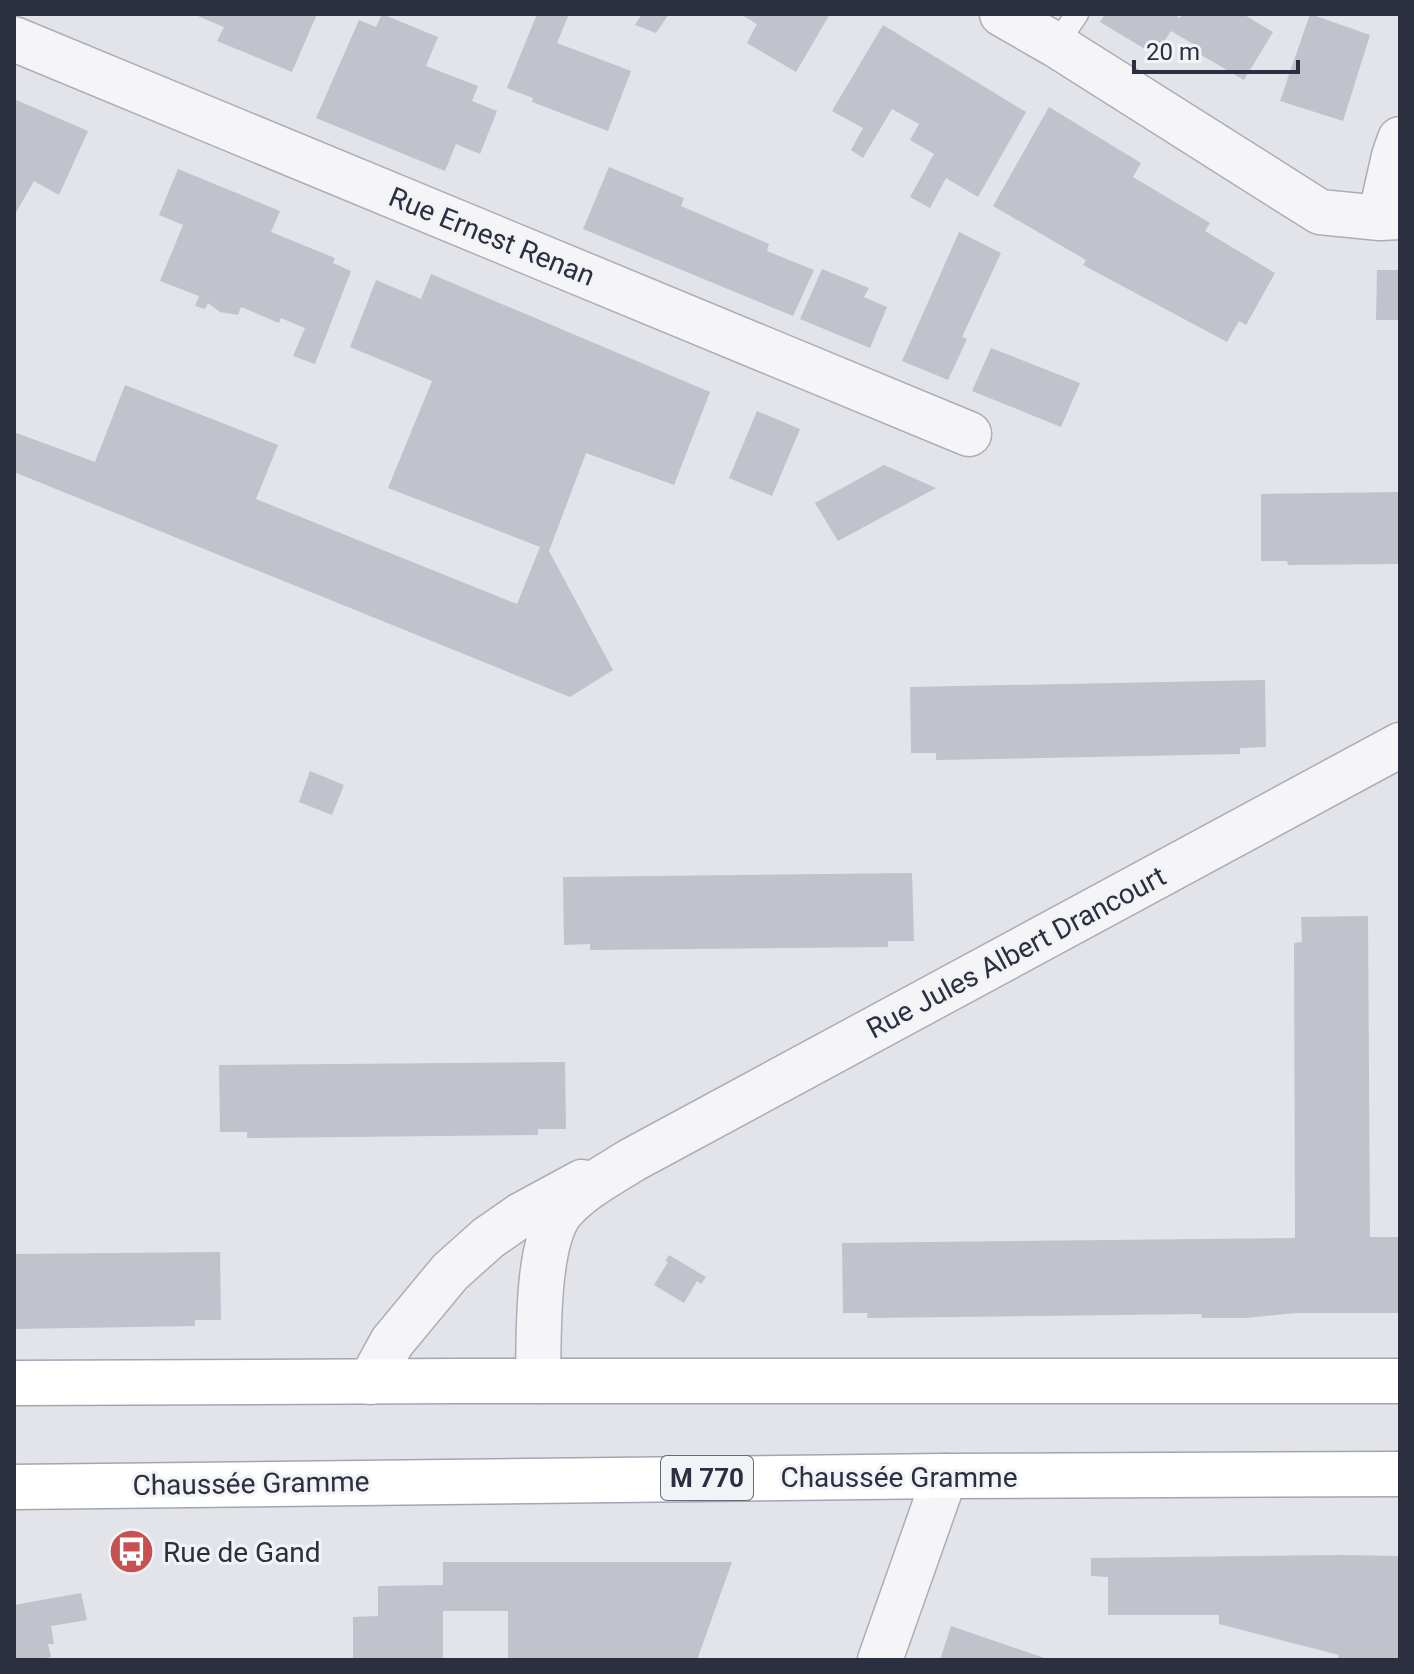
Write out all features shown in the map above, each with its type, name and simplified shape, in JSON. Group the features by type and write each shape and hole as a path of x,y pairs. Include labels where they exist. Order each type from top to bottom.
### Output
{"main road":[{"path":"14,1383 1400,1381"},
{"name":"Chaussée Gramme","path":"14,1487 1400,1474"}],"street":[{"path":"1002,14 1067,29 1320,212 1390,218 1394,156 1400,139"},
{"name":"Rue Ernest Renan","path":"14,39 969,434"},
{"name":"Rue Jules Albert Drancourt","path":"538,1381 541,1287 548,1244 560,1213 584,1191 632,1160 1400,745"},
{"name":"Rue Jules Albert Drancourt","path":"370,1382 392,1342 422,1303 450,1272 488,1238 554,1196 632,1160"},
{"path":"880,1660 945,1476"}],"building":[{"path":"193,14 317,14 292,72 217,41 224,27"},
{"path":"382,14 438,37 426,66 478,86 472,101 497,111 480,154 456,144 445,171 316,118 359,20 376,27"},
{"path":"537,14 569,14 557,43 631,71 608,131 532,102 533,98 507,88"},
{"path":"642,14 669,14 656,33 635,25"},
{"path":"740,14 830,14 796,72 747,43 757,24"},
{"path":"1105,14 1173,14 1180,18 1183,14 1243,14 1273,32 1244,80 1191,49 1195,45 1171,31 1155,55 1100,22"},
{"path":"1310,14 1370,35 1343,121 1280,101"},
{"path":"883,25 1026,112 978,197 946,178 930,208 910,197 934,154 910,140 919,124 892,109 863,158 851,150 863,128 832,111"},
{"path":"14,99 88,131 59,195 34,181 14,216"},
{"path":"1049,107 1141,163 1133,177 1210,223 1205,231 1275,273 1246,325 1239,321 1227,342 1083,265 1086,260 993,206"},
{"path":"609,167 684,198 681,206 769,244 767,251 814,270 793,316 583,229"},
{"path":"178,169 280,211 271,232 335,258 333,263 351,271 315,364 293,356 305,328 281,318 279,323 241,307 238,315 220,312 208,303 205,309 195,306 199,296 160,281 183,225 159,215"},
{"path":"959,232 1001,253 962,337 967,339 948,380 902,361"},
{"path":"822,269 869,288 864,297 887,307 870,348 800,319"},
{"path":"1377,270 1400,270 1400,320 1376,320"},
{"path":"431,274 710,392 674,485 586,453 549,551 613,670 570,697 14,472 14,432 95,462 125,385 278,445 256,499 517,604 540,547 388,488 432,381 350,347 376,280 421,299"},
{"path":"991,348 1080,383 1061,427 972,391"},
{"path":"757,411 800,429 772,496 729,478"},
{"path":"884,465 936,488 838,541 815,503"},
{"path":"1400,492 1400,564 1288,565 1287,561 1261,561 1261,494"},
{"path":"1265,680 1266,747 1240,748 1240,754 936,760 936,753 911,753 910,687"},
{"path":"310,771 344,785 332,815 299,802"},
{"path":"912,873 914,941 888,941 888,947 590,950 590,944 564,945 563,877"},
{"path":"1368,916 1370,1237 1400,1237 1400,1313 1296,1313 1245,1318 1202,1318 1201,1314 867,1318 868,1313 843,1313 842,1243 1295,1238 1294,943 1302,942 1301,917"},
{"path":"565,1062 566,1129 538,1129 538,1135 247,1138 247,1132 220,1132 219,1065"},
{"path":"220,1252 221,1320 195,1320 195,1326 14,1329 14,1254"},
{"path":"669,1255 706,1277 701,1284 697,1281 684,1303 654,1285"},
{"path":"1400,1556 1400,1660 1337,1660 1339,1655 1219,1624 1219,1615 1108,1615 1108,1577 1091,1576 1091,1558"},
{"path":"443,1562 732,1562 697,1660 508,1660 508,1611 443,1611 443,1660 353,1660 353,1617 378,1616 378,1586 443,1585"},
{"path":"81,1593 87,1620 51,1626 54,1644 48,1644 51,1657 14,1660 14,1605"},
{"path":"951,1626 1050,1660 940,1660"}],"place":[{"name":"Rue de Gand","path":"132,1552"}]}
